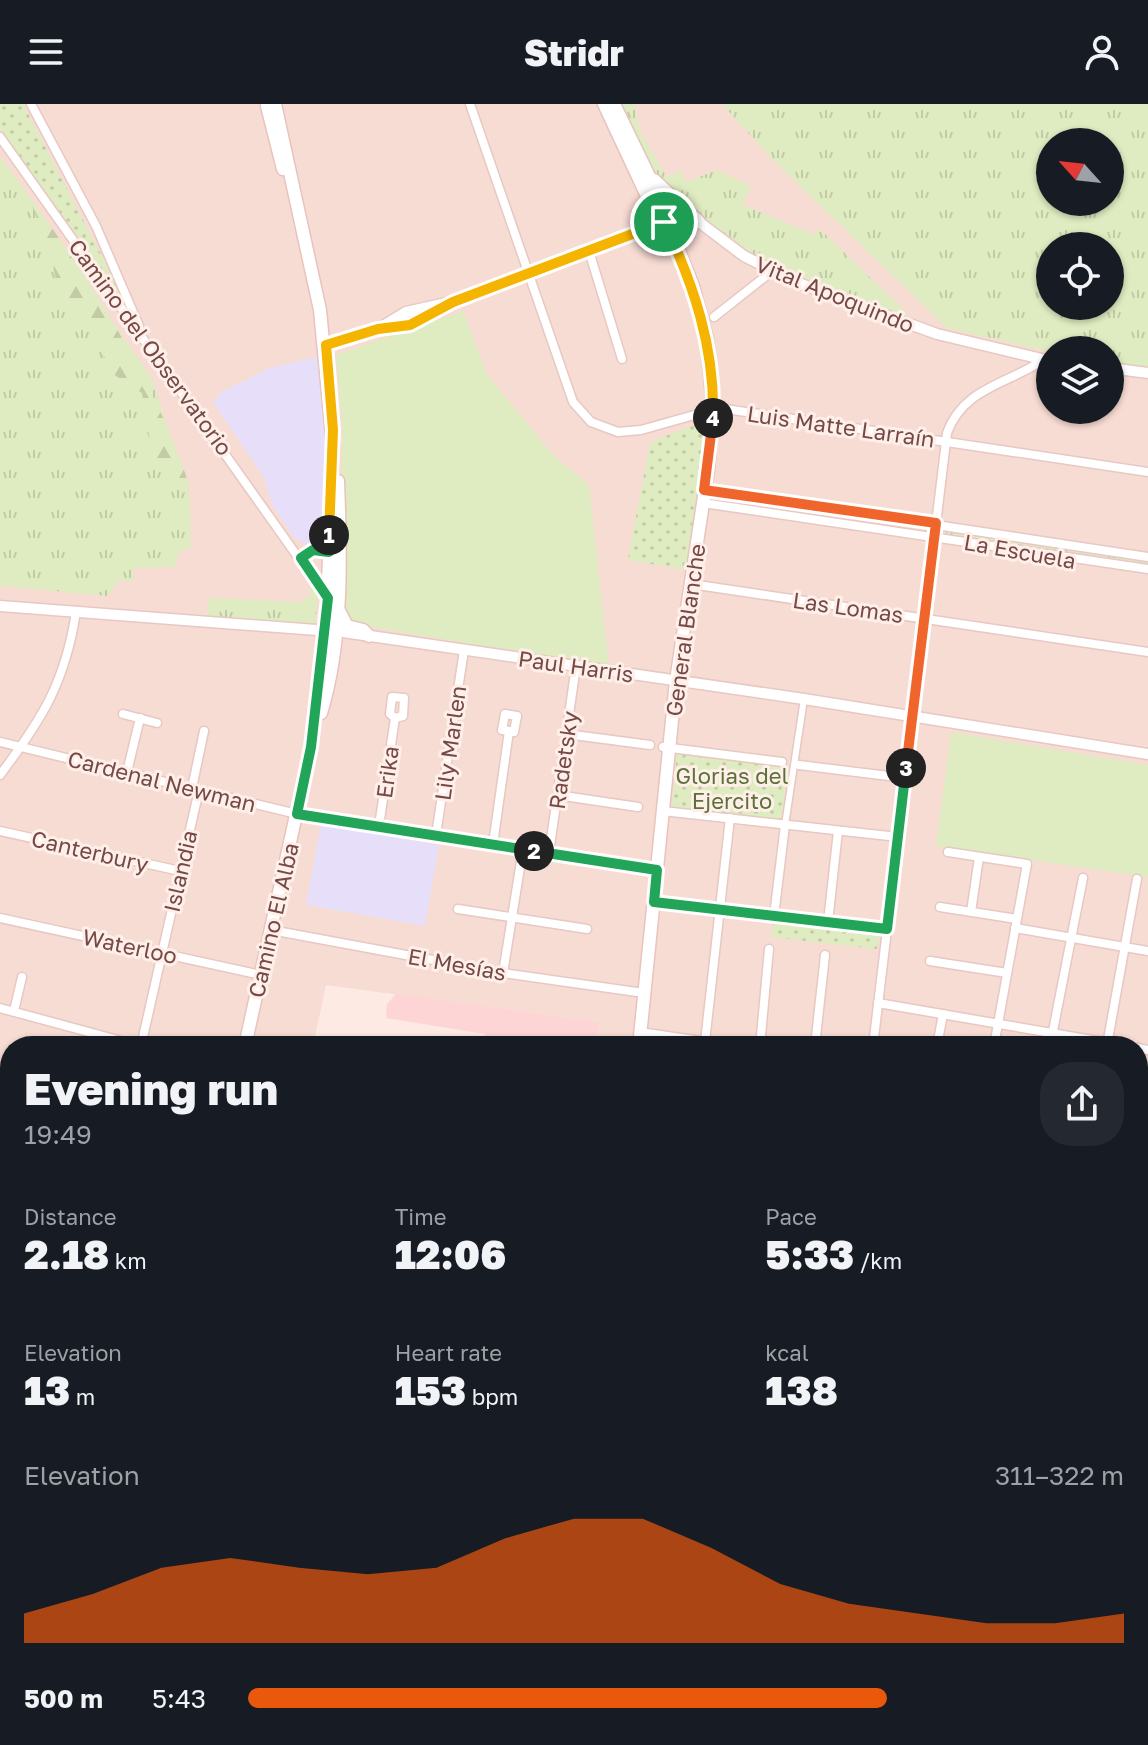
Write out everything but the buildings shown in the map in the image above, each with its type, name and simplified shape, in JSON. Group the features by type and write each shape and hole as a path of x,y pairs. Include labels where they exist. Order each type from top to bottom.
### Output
{"main road":[{"name":"Camino El Alba","path":"264,104 293,195"},
{"name":"Camino El Alba","path":"275,104 326,345 339,505 338,573 332,602"},
{"name":"General Blanche","path":"604,104 654,211 664,222"},
{"name":"General Blanche","path":"614,104 649,176 700,312 710,357 713,409 704,496 666,747 663,811 640,1036"},
{"path":"649,176 699,222"},
{"name":"Camino El Alba","path":"247,1036 311,747 324,702 332,602 329,552 333,446"},
{"path":"332,602 347,626 363,630 369,636"}],"street":[{"path":"31,104 108,250 144,338"},
{"name":"Luis Matte Larraín","path":"470,104 573,402 591,422 611,430 634,431 713,409 1148,472"},
{"name":"Camino del Observatorio","path":"0,137 332,602"},
{"path":"326,345 378,329 421,306 453,302 681,216 699,222"},
{"name":"Vital Apoquindo","path":"699,222 771,272 937,334 1036,359"},
{"path":"589,251 622,359"},
{"path":"714,317 771,272"},
{"path":"874,1036 950,424 967,402 993,384 1036,365"},
{"path":"1124,370 1148,373"},
{"name":"La Escuela","path":"704,496 801,503 1148,557"},
{"name":"La Escuela","path":"704,496 799,516 1148,569"},
{"path":"799,516 801,503"},
{"path":"301,558 313,550 329,552 333,554 338,573"},
{"name":"Las Lomas","path":"691,584 1148,652"},
{"name":"Paul Harris","path":"0,606 369,636 913,715 1148,754"},
{"path":"0,775 48,708 60,683 76,612"},
{"name":"Lily Marlen","path":"436,835 464,650"},
{"name":"Radetsky","path":"549,853 576,666"},
{"path":"774,916 804,699"},
{"path":"123,714 157,723"},
{"path":"127,772 140,718"},
{"name":"Erika","path":"379,826 395,718"},
{"name":"Islandia","path":"142,1036 180,871 204,731"},
{"path":"493,844 509,731"},
{"path":"566,734 650,745"},
{"name":"Cardenal Newman","path":"0,742 297,814 657,870"},
{"path":"666,747 782,762"},
{"path":"799,765 905,778"},
{"path":"557,795 638,807"},
{"path":"663,811 898,837"},
{"path":"706,1036 730,818"},
{"name":"Canterbury","path":"0,831 180,871"},
{"path":"828,922 838,831"},
{"path":"503,973 523,849"},
{"path":"948,852 1027,864 996,1036"},
{"path":"971,912 979,857"},
{"path":"1052,1036 1083,878"},
{"path":"1108,1036 1137,879"},
{"path":"654,902 887,929"},
{"path":"940,907 1072,938 1148,951"},
{"path":"458,909 587,929"},
{"name":"Waterloo","path":"0,918 261,975"},
{"name":"El Mesías","path":"271,930 503,973 644,993"},
{"path":"761,1036 769,949"},
{"path":"816,1036 825,955"},
{"path":"930,961 1007,973"},
{"path":"14,1011 22,977"},
{"path":"878,1003 1068,1036"},
{"path":"0,1008 104,1036"},
{"path":"939,1036 943,1014"},
{"path":"640,1032 666,1036"}],"shaded area":[{"path":"0,104 1148,104 1148,1036 597,1036 599,1022 326,985 315,1036 0,1036"},
{"path":"320,356 327,457 324,464 321,538 318,543 304,543 295,539 272,505 264,477 213,402 222,392 270,368"},
{"path":"321,824 439,845 425,926 306,905"},
{"path":"396,994 599,1022 597,1036 485,1036 386,1018 387,1004"}],"green space":[{"path":"0,104 23,104 131,312 0,129"},
{"path":"621,104 634,104 640,131 667,177 681,171 686,182 717,170 751,186 743,205 814,234 818,230 825,234 909,315 903,317 768,265 692,209 654,173"},
{"path":"722,104 1148,104 1148,369 1124,365 1124,336 1036,336 1036,349 947,328 771,158"},
{"path":"0,157 83,273 133,358 175,445 190,488 183,493 152,454 142,393 104,368 103,335 60,301 50,250 31,204 0,177"},
{"path":"0,168 29,199 152,379 190,499 191,547 179,552 175,567 134,568 133,582 120,580 107,596 0,586"},
{"path":"463,311 488,376 553,455 589,485 609,667 341,622 342,427 336,355"},
{"path":"706,423 687,570 628,560 650,442"},
{"path":"946,530 1148,562 1148,566 946,534"},
{"path":"315,583 318,589 315,625 207,617 209,598 302,602 311,594 308,589"},
{"path":"951,732 1148,765 1148,877 936,846"},
{"name":"Glorias del Ejercito","path":"677,753 789,766 781,820 672,807"},
{"path":"774,919 875,931 879,934 877,949 771,937"}],"route":[{"path":"664,222 693,286 710,357 713,429 704,490 936,523 887,929 654,902 657,870 297,814 311,747 328,598 301,558 313,550 329,552 333,430 326,345 378,329 410,325 440,312 453,302 664,222"}]}
